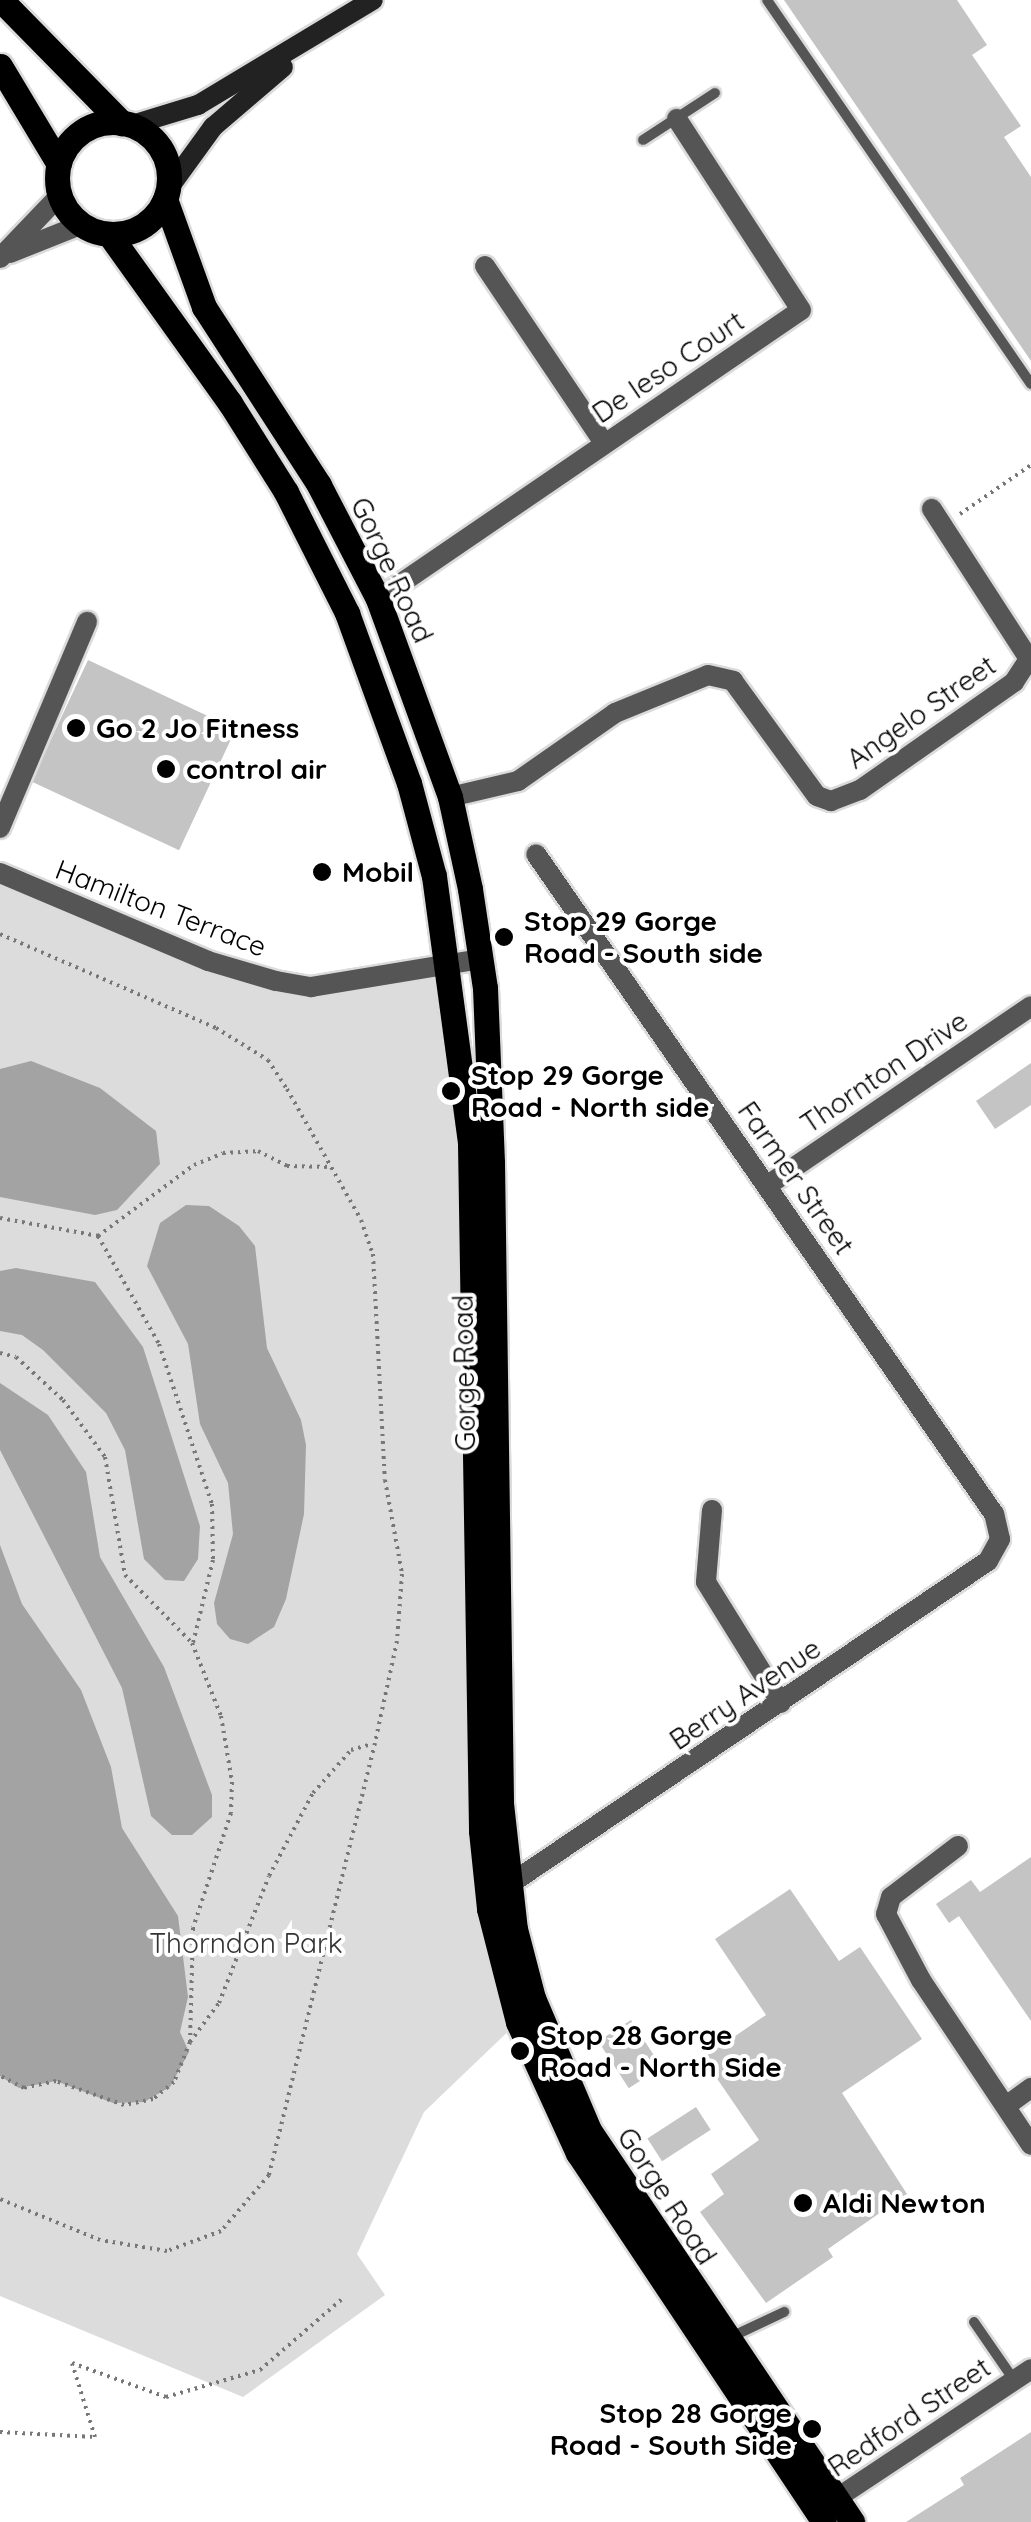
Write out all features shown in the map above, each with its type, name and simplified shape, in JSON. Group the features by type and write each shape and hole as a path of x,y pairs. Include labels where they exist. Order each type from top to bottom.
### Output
{"main road":[{"path":"1,0 127,124 161,150 167,194"},
{"path":"59,164 85,130 127,124 198,105 315,40 373,0"},
{"path":"0,66 59,164 60,194 83,224 109,234 142,226 213,127 315,40"},
{"name":"Gorge Road","path":"167,194 204,306 318,485 378,599 450,796 481,959 492,1164 498,1716 510,1884 533,1998 558,2067 588,2130 727,2340 826,2511"},
{"name":"Gorge Road","path":"109,234 230,403 286,492 347,613 409,783 449,967 470,1144 478,1760 489,1909 518,2022 578,2153 826,2511 852,2522"}],"street":[{"name":"De Ieso Court","path":"378,599 800,310 677,119"},
{"path":"2,256 60,194"},
{"path":"2,256 83,224"},
{"path":"485,266 604,443"},
{"name":"Angelo Street","path":"450,796 518,781 615,713 708,675 733,681 817,796 831,801 860,790 1014,682 1028,660 932,510"},
{"path":"0,828 87,622"},
{"name":"Farmer Street","path":"536,854 994,1514 1000,1538"},
{"name":"Hamilton Terrace","path":"0,873 208,961 276,981 311,986 481,959"},
{"name":"Thornton Drive","path":"768,1185 1030,1008"},
{"path":"712,1510 706,1582 781,1702"},
{"name":"Berry Avenue","path":"510,1884 988,1561 1000,1538"},
{"path":"958,1846 891,1897 886,1914 911,1964 1031,2145"},
{"path":"1006,2106 1031,2088"},
{"name":"Redford Street","path":"826,2511 1022,2374"}],"lane":[{"path":"767,0 1031,384"},
{"path":"643,140 715,93"},
{"path":"727,2340 784,2312"},
{"path":"974,2322 1022,2374"}],"path":[{"path":"956,517 1031,465"},
{"path":"0,934 216,1028 268,1060 332,1167 373,1254 384,1466 402,1574 397,1641 375,1743 296,2051 285,2124 269,2176 248,2206 221,2231 190,2246 139,2252 0,2199"},
{"path":"0,1218 98,1236 194,1164 224,1153 258,1151 287,1166 332,1167"},
{"path":"98,1236 160,1344 212,1504 213,1560 192,1643"},
{"path":"0,1353 37,1374 88,1428 105,1456 126,1575 192,1643 220,1716 232,1782 231,1812 193,1928 190,2042"},
{"path":"0,2076 12,2086 56,2081 112,2103 134,2104 170,2088 190,2042 219,2004 269,1876 313,1793 352,1750 375,1743"},
{"path":"0,2432 94,2437 72,2363 166,2397 260,2370 342,2298"}],"green space":[{"name":"Thorndon Park","path":"0,873 276,981 449,967 518,2022 424,2112 357,2254 385,2295 243,2397 0,2296"}],"shaded area":[{"path":"31,1061 100,1088 156,1131 160,1164 117,1210 95,1215 0,1197 0,1069"},
{"path":"186,1205 209,1206 239,1226 255,1246 267,1348 301,1420 306,1445 304,1514 286,1599 274,1627 248,1644 230,1639 217,1624 214,1603 233,1534 228,1483 200,1424 188,1344 147,1266 160,1223"},
{"path":"16,1268 95,1282 143,1347 200,1526 198,1559 184,1581 165,1580 144,1559 125,1450 106,1413 43,1350 22,1335 0,1331 0,1271"},
{"path":"0,1383 48,1415 86,1472 100,1557 164,1667 212,1795 212,1817 192,1835 172,1835 151,1816 122,1688 0,1450"},
{"path":"0,1545 22,1604 81,1690 111,1767 122,1828 178,1916 188,1997 180,2032 189,2052 170,2087 144,2102 113,2103 56,2081 19,2088 0,2076"}],"building":[{"path":"784,0 957,0 987,45 972,55 1021,126 1004,137 1031,177 1031,361"},
{"path":"88,660 236,729 179,850 31,781"},
{"path":"1031,1063 1031,1105 995,1129 976,1101"},
{"path":"1031,1857 1031,2021 959,1916 949,1923 936,1904 971,1880 980,1892"},
{"path":"790,1889 839,1961 860,1947 922,2039 842,2093 907,2194 828,2249 833,2257 766,2303 700,2212 724,2194 711,2174 759,2140 703,2058 766,2015 715,1939"},
{"path":"631,2020 661,2067 629,2088 598,2041"},
{"path":"696,2107 711,2130 662,2161 647,2139"},
{"path":"1031,2432 1031,2522 906,2522 964,2485 960,2478"}],"place":[{"name":"Go 2 Jo Fitness","path":"76,728"},
{"name":"control air","path":"166,769"},
{"name":"Mobil","path":"322,872"},
{"name":"Stop 29 Gorge Road - South side","path":"504,937"},
{"name":"Stop 29 Gorge Road - North side","path":"451,1091"},
{"name":"Stop 28 Gorge Road - North Side","path":"520,2051"},
{"name":"Aldi Newton","path":"803,2203"},
{"name":"Stop 28 Gorge Road - South Side","path":"812,2429"}]}
